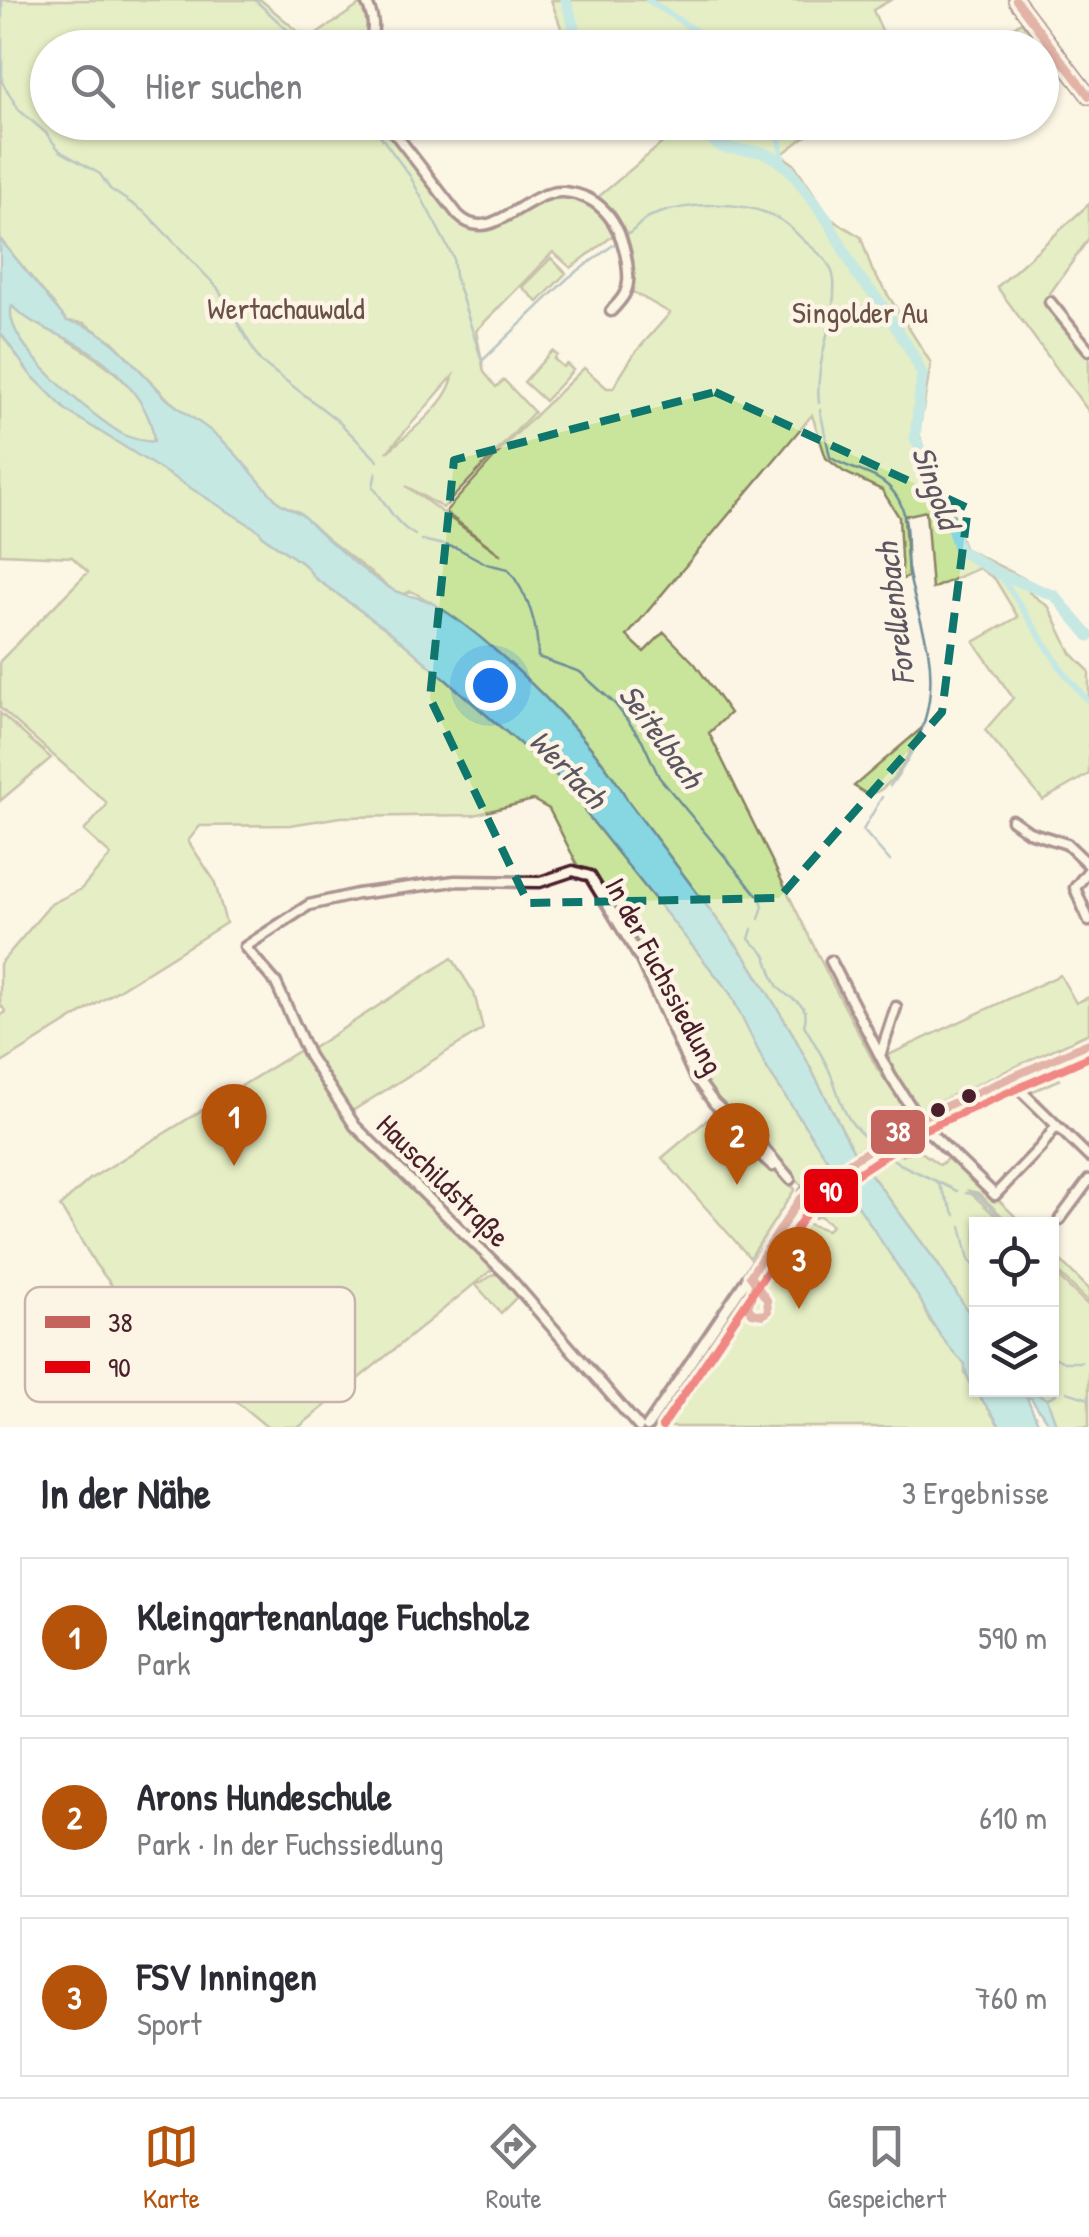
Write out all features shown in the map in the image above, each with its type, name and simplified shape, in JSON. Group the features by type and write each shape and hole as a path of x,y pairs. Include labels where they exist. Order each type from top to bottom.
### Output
{"main road":[{"path":"1016,0 1039,30"},
{"path":"1059,57 1089,96"}],"street":[{"path":"365,0 373,14 372,30"},
{"path":"400,140 458,214 471,224 495,224 536,196 560,192 584,197 606,210 620,231 628,276 628,288 611,311"},
{"path":"1050,302 1089,350"},
{"path":"1012,820 1029,832 1066,844 1089,868 1076,888 1089,921"},
{"name":"In der Fuchssiedlung","path":"245,947 309,905 357,894 421,883 540,882 573,871 587,875 641,960 693,1074 714,1103 805,1193"},
{"name":"Hauschildstraße","path":"245,947 276,982 310,1056 355,1126 505,1274 639,1427"},
{"path":"831,961 880,1056 918,1118 994,1195 1056,1126"},
{"path":"880,1056 896,1006"},
{"path":"647,1427 805,1193 918,1118 1089,1043"},
{"path":"1008,1078 1089,1157"},
{"path":"1060,1219 1089,1180"}],"highlighted area":[{"path":"715,392 968,508 942,712 779,898 528,903 430,698 454,460"}],"green space":[{"path":"0,0 261,0 296,30 30,30 30,140 397,140 457,215 478,228 526,204 560,193 596,199 666,140 801,140 781,155 794,164 830,218 861,237 872,270 931,363 919,432 925,456 949,501 964,548 1033,583 1029,592 1049,607 1071,653 1089,671 1089,774 1043,800 985,730 1013,698 974,642 1018,617 995,579 979,568 932,589 926,511 904,516 908,577 902,579 899,517 882,490 844,472 826,458 812,415 627,636 644,652 664,632 695,664 730,713 709,733 829,977 877,1068 904,1107 902,1121 854,1152 793,1034 749,962 589,745 532,684 438,607 411,591 394,591 299,512 281,505 221,440 171,402 113,342 84,323 67,321 0,239","holes":["619,231 628,289 670,313 634,354 613,388 607,388 584,368 513,437 445,512 501,555 406,486 443,508 534,412 504,380 496,387 484,372 476,331 553,252 571,268","453,376 435,408 387,452"]},
{"path":"551,0 891,0 873,10 882,30 562,30"},
{"path":"364,2 371,30 323,30"},
{"path":"1021,22 1028,30 1010,30"},
{"path":"1089,204 1089,238 1044,302 1089,355 1089,412 997,287"},
{"path":"551,258 566,273 538,302 522,287"},
{"path":"13,306 78,346 120,378 137,396 149,418 154,442 123,435 53,380 12,325 9,308"},
{"path":"0,332 30,374 91,425 259,530 305,565 315,578 392,633 579,795 585,812 730,993 768,1070 832,1166 802,1186 731,1119 693,1073 657,989 579,868 549,809 533,800 474,815 341,817 290,825 200,826 188,841 214,880 226,923 0,1064 0,1016 6,1012 0,1004 0,964 51,904 81,889 111,855 84,831 106,802 0,708 0,661 88,572 72,557 0,554"},
{"path":"552,351 557,355 554,359 573,370 545,401 524,382"},
{"path":"0,713 51,758 0,801"},
{"path":"922,728 901,768 886,786 868,795 854,786"},
{"path":"452,958 474,993 483,1029 349,1113 310,1050"},
{"path":"1060,975 1076,1003 1089,997 1089,1033 919,1111 884,1057"},
{"path":"300,1050 357,1132 494,1268 355,1381 355,1287 113,1287 60,1206 90,1179"},
{"path":"1052,1066 1059,1080 1026,1094 1020,1084 1022,1080"},
{"path":"713,1115 795,1189 750,1258 662,1158"},
{"path":"917,1128 925,1138 913,1137 895,1145 902,1156 917,1149 940,1165 948,1158 935,1138 1016,1217 1003,1217 978,1193 969,1191 997,1217 969,1217 969,1313 937,1263 861,1161"},
{"path":"839,1176 921,1301 930,1321 965,1364 969,1397 981,1397 1000,1427 656,1427 799,1221 827,1230 832,1225 820,1216 815,1218 815,1212 804,1204"},
{"path":"1059,1259 1089,1289 1089,1302 1059,1274"},
{"path":"495,1274 506,1278 517,1297 501,1313 476,1285"},
{"path":"1059,1278 1089,1306 1089,1427 1057,1427 1041,1398 1059,1397"},
{"path":"237,1402 330,1402 299,1427 267,1427"}],"water":[{"name":"Wertach","path":"0,239 67,321 109,340 166,398 221,439 277,501 303,516 356,564 391,589 427,601 456,619 511,665 568,721 749,962 793,1034 854,1152 937,1263 969,1313 969,1381 965,1364 940,1335 768,1070 730,993 585,812 579,795 392,633 315,578 305,565 258,530 67,411 30,374 0,332","holes":["12,306 36,324 105,362 139,399 154,442 124,435 53,378 20,339 12,321"]},
{"path":"980,1397 1043,1397 1057,1427 1051,1427 1031,1398 1027,1398 1040,1427 1000,1427"}],"waterway":[{"path":"2,0 2,82 19,110 30,119"},
{"name":"Forellenbach","path":"255,0 288,30"},
{"name":"Singold","path":"566,0 575,30"},
{"path":"648,0 694,30"},
{"path":"51,140 60,151 100,174 110,189 146,213 217,287 260,361 337,420 378,461"},
{"name":"Forellenbach","path":"383,140 410,176 453,257 455,276 482,361 568,278 616,243"},
{"name":"Singold","path":"713,140 724,148 774,157 791,171 828,221 856,273 880,302 912,353 922,374 915,438 942,496 959,550 1000,574 1055,596 1089,636"},
{"path":"780,140 783,164"},
{"path":"627,235 644,220 665,211 715,205 749,208 791,228 825,260 833,275 834,295 820,372 819,403"},
{"name":"Forellenbach","path":"820,410 830,457 888,486 900,502 905,520 908,568 928,650 930,688 918,739 890,786"},
{"path":"376,472 373,487 396,520 415,535"},
{"name":"Seitelbach","path":"422,540 457,548 487,564 508,569 531,611 538,657 580,672 615,704 642,740 659,777 761,900 759,919"},
{"path":"1000,574 1064,673 1089,702"},
{"name":"Forellenbach","path":"882,797 863,830 890,861"},
{"path":"752,929 749,939 764,954 779,988 803,1007 804,1025 829,1071 844,1110 865,1137"},
{"path":"885,1154 957,1191"},
{"name":"Seitelbach","path":"937,1181 955,1215"},
{"path":"966,1193 977,1195 1001,1217"},
{"name":"Seitelbach","path":"961,1226 969,1260"},
{"name":"Seitelbach","path":"1059,1360 1081,1362"},
{"path":"1067,1392 1089,1399"},
{"path":"1047,1399 1051,1397"}],"transit line":[{"name":"38","path":"1016,0 1039,30"},
{"name":"38","path":"1059,57 1089,96"},
{"name":"38","path":"750,1276 799,1200 827,1177 919,1118 1089,1043"},
{"name":"90","path":"662,1427 814,1202 925,1129 1089,1057"},
{"name":"38","path":"750,1276 767,1300 768,1311 763,1315 752,1313 748,1307 755,1285"}],"place":[{"name":"Kleingartenanlage Fuchsholz","path":"234,1166"},
{"name":"Arons Hundeschule","path":"737,1185"},
{"name":"FSV Inningen","path":"799,1309"}],"park label":[{"name":"Wertachauwald","path":"286,309"},
{"name":"Singolder Au","path":"860,313"}]}
